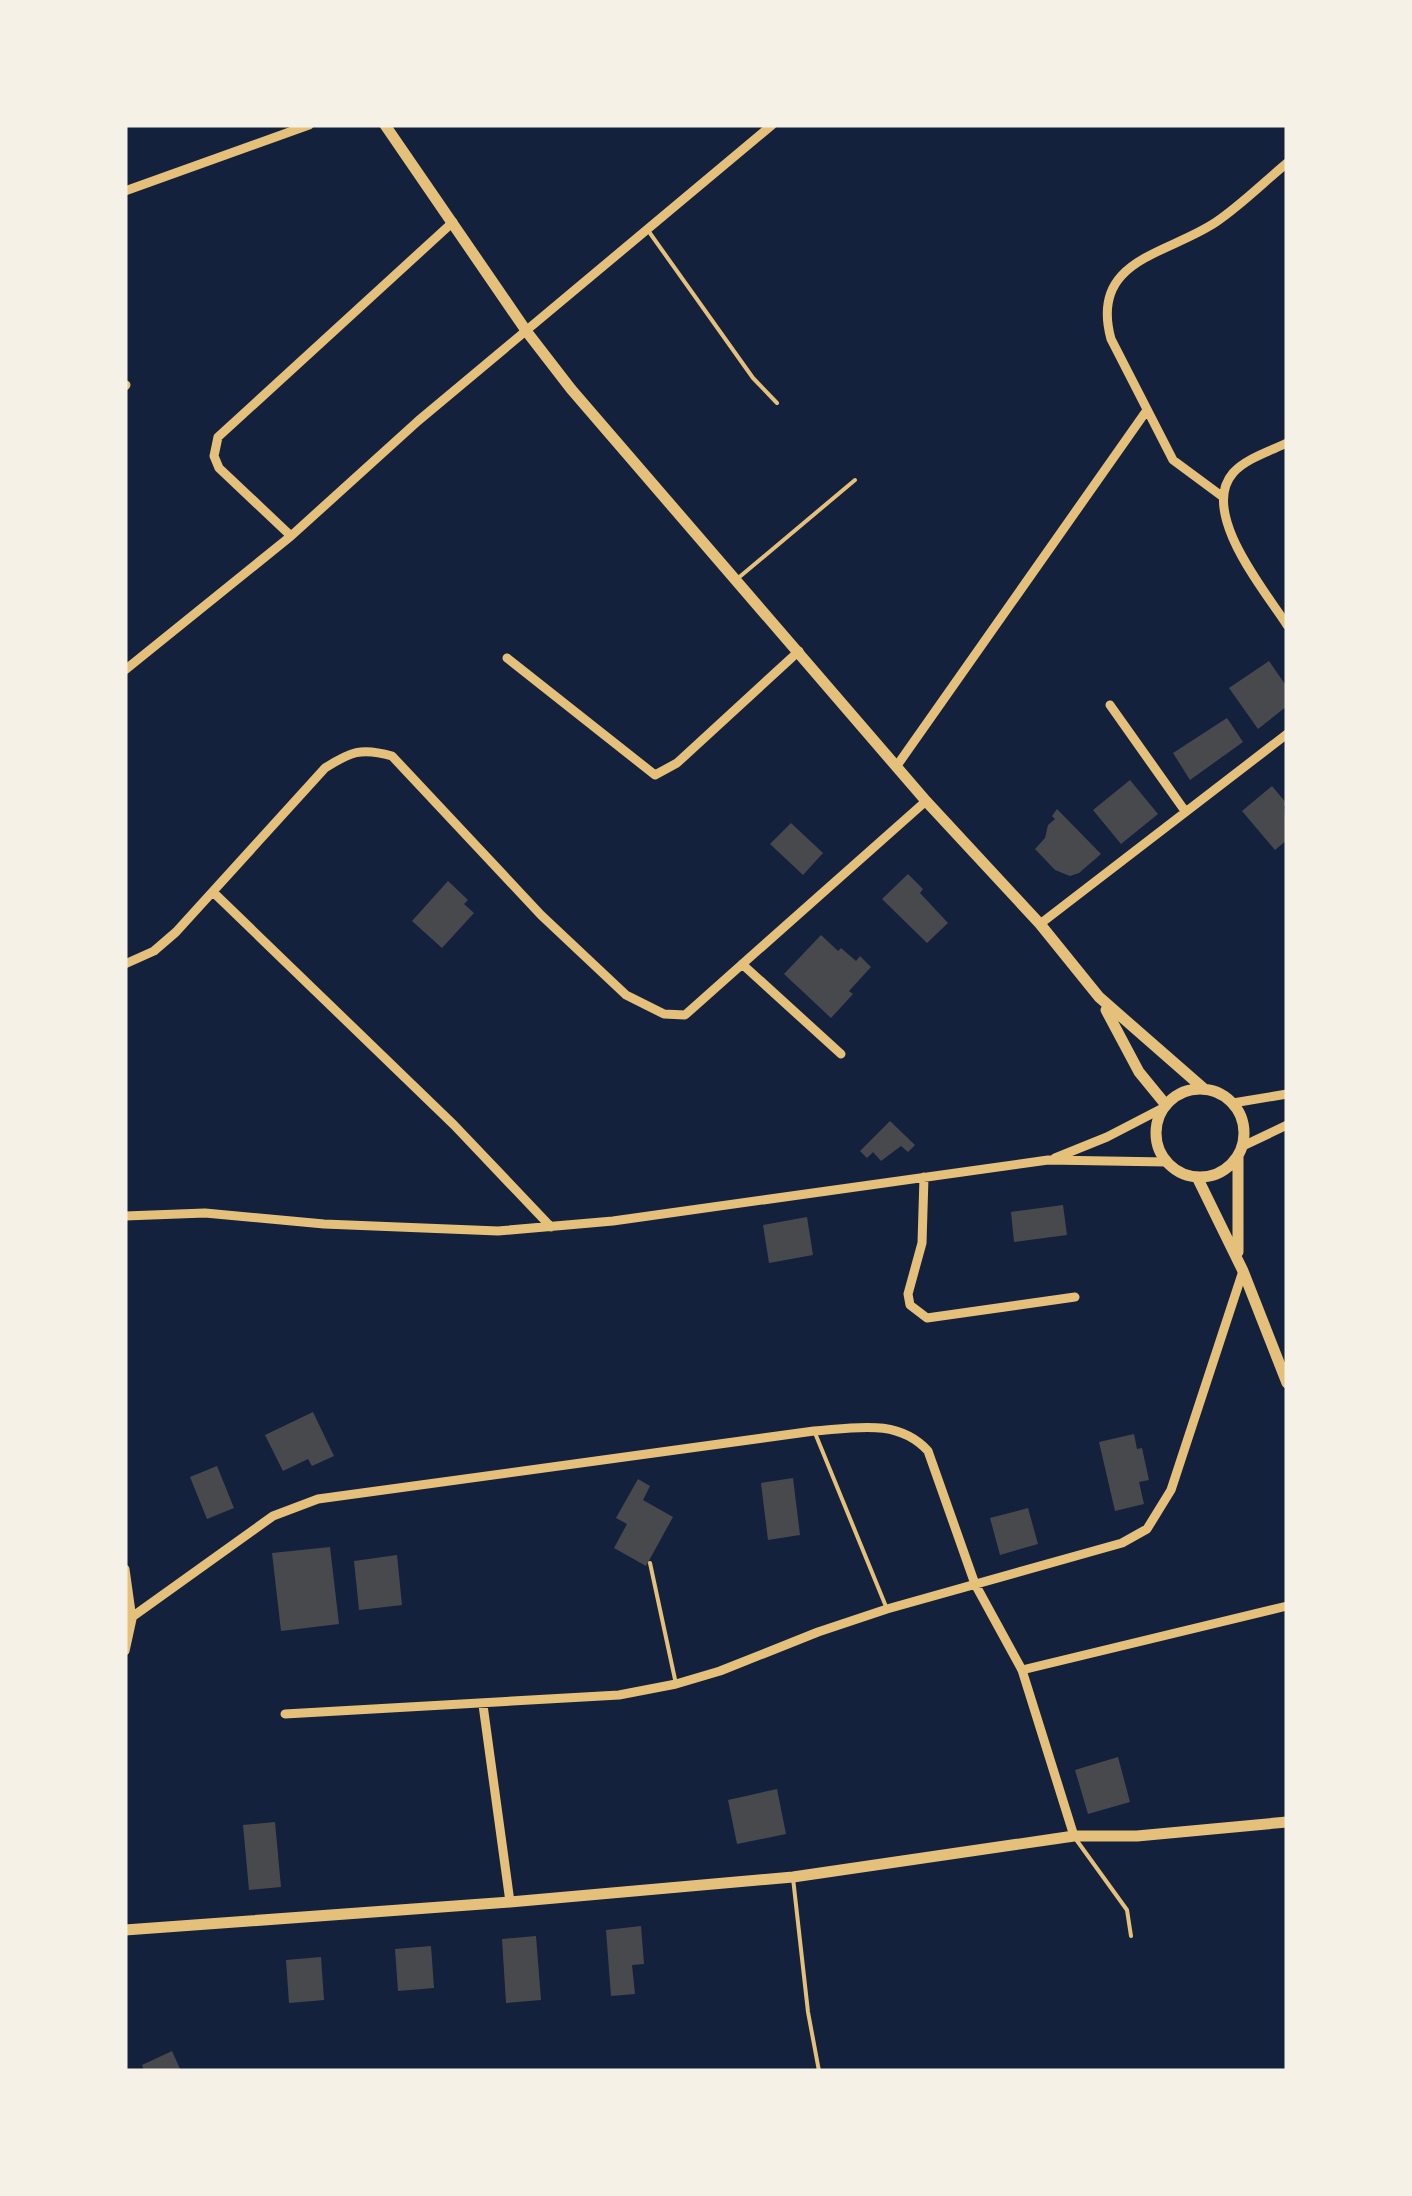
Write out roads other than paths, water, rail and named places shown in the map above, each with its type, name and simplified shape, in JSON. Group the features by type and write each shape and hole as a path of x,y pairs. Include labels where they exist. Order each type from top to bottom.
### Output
{"street":[{"path":"125,191 310,125"},
{"path":"385,125 526,332 571,388 926,801 1040,924 1099,997 1202,1088"},
{"path":"125,670 291,536 418,421 772,125"},
{"path":"1223,497 1173,460 1111,338 1105,318 1107,298 1114,282 1134,264 1215,223 1287,163"},
{"path":"291,536 219,468 214,456 218,437 453,222"},
{"path":"896,766 1147,410"},
{"path":"1287,443 1236,469 1226,482 1223,497 1234,543 1287,625"},
{"path":"507,658 655,774 678,763 798,652"},
{"path":"1110,705 1185,811"},
{"path":"1040,924 1287,734"},
{"path":"125,964 154,951 325,768 348,753 373,750 392,756 541,915 626,995 664,1014 685,1014 926,801"},
{"path":"213,892 454,1125 551,1227"},
{"path":"742,964 840,1054"},
{"path":"1099,997 1139,1072 1164,1106"},
{"path":"285,1714 619,1695 676,1684 887,1610 1122,1543 1148,1530 1171,1490 1241,1266 1240,1152 1244,1123 1233,1103 1214,1090 1202,1088 1182,1092 1107,1137 1048,1160"},
{"path":"1233,1103 1287,1094"},
{"path":"1164,1106 1158,1118 1157,1142 1167,1162 1186,1175 1198,1177 1220,1172 1240,1152 1287,1125"},
{"path":"125,1216 205,1214 498,1231 1048,1160 1167,1162"},
{"path":"924,1177 922,1243 908,1294 917,1314 927,1318 1075,1297"},
{"path":"1198,1177 1241,1266 1287,1384"},
{"path":"129,1620 273,1516 318,1499 814,1431 895,1429 915,1437 928,1452 940,1479 975,1584 1022,1670 1074,1836"},
{"path":"125,1569 129,1620 125,1652"},
{"path":"1022,1670 1287,1606"},
{"path":"483,1705 510,1902"},
{"path":"125,1930 793,1877 1074,1836 1137,1836 1287,1822"}],"lane":[{"path":"647,230 753,378 777,404"},
{"path":"737,579 855,480"},
{"path":"814,1431 887,1610"},
{"path":"650,1563 676,1684"},
{"path":"1074,1836 1127,1910 1131,1936"},
{"path":"793,1877 808,2012 819,2071"}]}
